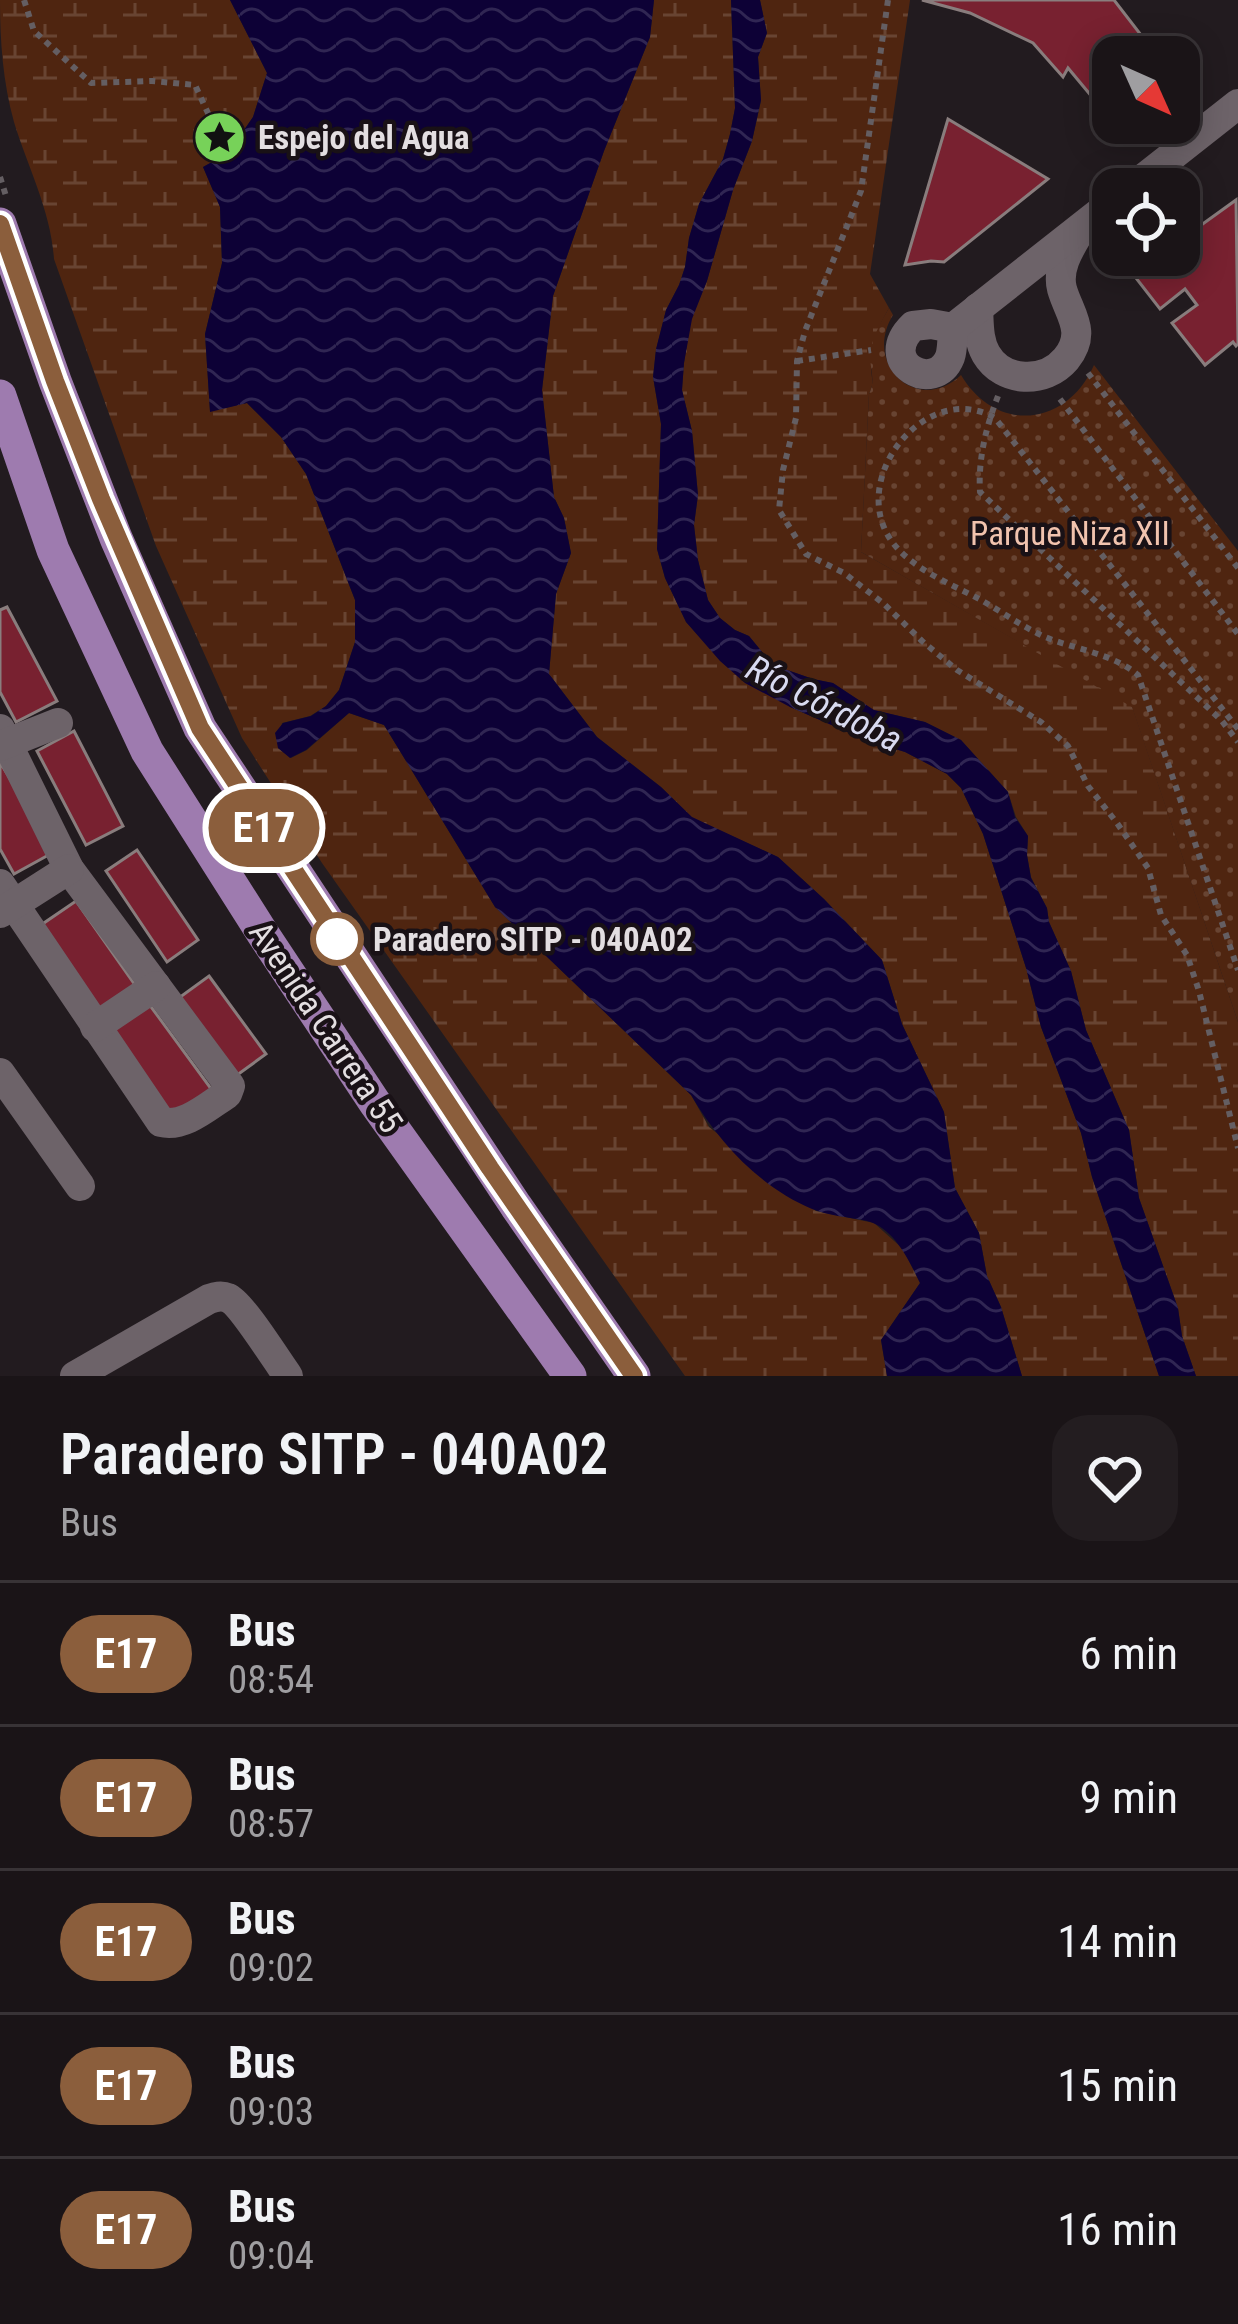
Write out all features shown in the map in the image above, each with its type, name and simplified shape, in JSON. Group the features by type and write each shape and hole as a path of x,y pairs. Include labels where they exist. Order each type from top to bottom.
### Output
{"main road":[{"name":"Avenida Carrera 55","path":"4,214 55,381 200,728 502,1187 634,1376"},
{"name":"Avenida Carrera 55","path":"0,396 53,550 147,751 375,1103 571,1376"}],"street":[{"path":"1157,168 1238,104"},
{"path":"953,328 1092,219"},
{"path":"978,308 979,334 993,364 1023,377 1053,370 1070,352 1076,332 1061,273 1074,240 1088,222"},
{"path":"58,723 2,740 69,869 230,1086 227,1094 181,1122 161,1122 4,901 69,869"},
{"path":"95,1027 156,986"},
{"path":"0,1074 80,1186"},
{"path":"75,1376 208,1299 227,1297 288,1376"}],"path":[{"path":"24,0 34,32 91,83 195,85 219,137"},
{"path":"889,0 861,191 797,361 796,418 778,510 806,554 844,573 957,670 1041,722 1068,746 1088,786 1148,868 1162,914 1187,955 1238,1148"},
{"path":"0,176 4,214"},
{"path":"797,361 871,350"},
{"path":"1070,352 1238,568"},
{"path":"1000,390 979,468 980,492 1238,742"},
{"path":"1054,391 1238,634"},
{"path":"1238,729 999,422 976,411 949,412 907,432 881,478 878,510 894,544 926,570 1042,636 1125,665 1138,675 1238,970"}],"green space":[{"path":"0,0 230,0 267,73 253,117 228,153 203,167 220,207 222,263 205,334 210,411 247,403 281,437 306,474 355,600 355,642 339,690 310,716 282,723 278,748 291,758 349,713 384,725 495,907 691,1095 709,1127 816,1211 874,1223 903,1249 920,1283 881,1340 887,1376 685,1376 322,863 242,738 156,546 54,259 44,207 14,122 3,62"},
{"path":"654,0 731,0 735,108 723,159 699,204 685,267 666,310 656,350 653,377 661,424 657,549 665,578 686,622 701,638 790,707 905,752 947,774 961,788 983,834 1041,1027 1081,1133 1159,1376 1022,1376 987,1276 979,1233 955,1188 944,1112 902,1024 882,960 778,857 692,818 597,737 549,674 556,594 571,553 554,497 542,390 553,296 650,37"},
{"path":"760,0 910,0 870,274 889,308 871,358 861,552 1132,706 1238,1022 1238,1376 1196,1376 1139,1198 1129,1130 1086,1030 1071,971 1031,877 1028,836 1008,792 961,740 925,722 873,710 833,683 773,665 749,636 720,618 708,600 694,525 698,495 692,431 682,390 684,363 691,319 752,141 761,101 758,57 767,33"},
{"name":"Parque Niza XII","path":"889,308 893,315 884,351 899,379 912,387 928,390 961,375 993,407 1030,415 1067,401 1094,365 1238,551 1238,1022 1132,707 861,552 870,355"}],"water":[{"path":"230,0 654,0 650,37 553,296 542,390 554,497 571,553 556,594 549,674 597,737 692,817 778,857 882,960 902,1024 944,1112 955,1188 979,1233 987,1276 1022,1376 887,1376 881,1340 920,1283 893,1238 867,1221 793,1200 742,1162 691,1095 495,907 384,725 349,713 290,758 278,748 275,733 283,723 311,716 339,690 355,642 355,600 306,474 281,437 247,403 210,412 205,334 222,263 220,207 203,167 228,153 253,117 267,73"},
{"name":"Río Córdoba","path":"731,0 760,0 767,33 758,57 761,100 752,141 692,319 684,363 682,390 692,431 698,495 694,525 708,600 720,618 749,636 773,665 833,683 874,710 925,722 961,740 1008,792 1015,817 1028,836 1031,878 1047,908 1071,971 1086,1030 1129,1130 1139,1198 1196,1376 1159,1376 1081,1133 1041,1027 983,834 961,788 947,774 905,752 866,740 745,683 686,622 665,578 657,549 661,424 653,377 656,349 685,267 699,204 723,159 730,134 735,108"}],"building":[{"path":"922,0 1114,0 1142,36 1092,36 1092,97 1068,68 1063,77 1033,43 970,13"},
{"path":"948,119 1048,179 944,262 905,265"},
{"path":"1236,200 1238,344 1233,342 1205,365 1172,323 1197,305 1185,289 1160,309 1136,278 1200,276 1200,226"},
{"path":"7,607 57,701 16,722 0,692 0,610"},
{"path":"74,731 123,826 86,845 37,751"},
{"path":"0,762 54,852 14,874 0,849"},
{"path":"137,850 198,940 167,962 106,871"},
{"path":"76,901 135,985 100,1009 41,925"},
{"path":"209,976 266,1054 233,1078 176,1000"},
{"path":"149,1004 212,1090 174,1118 111,1032"}],"bus line":[{"name":"E17","path":"0,224 101,499 200,728 490,1168 634,1376"}],"place":[{"name":"Espejo del Agua","path":"219,137"},
{"name":"Paradero SITP - 040A02","path":"337,939"}]}
